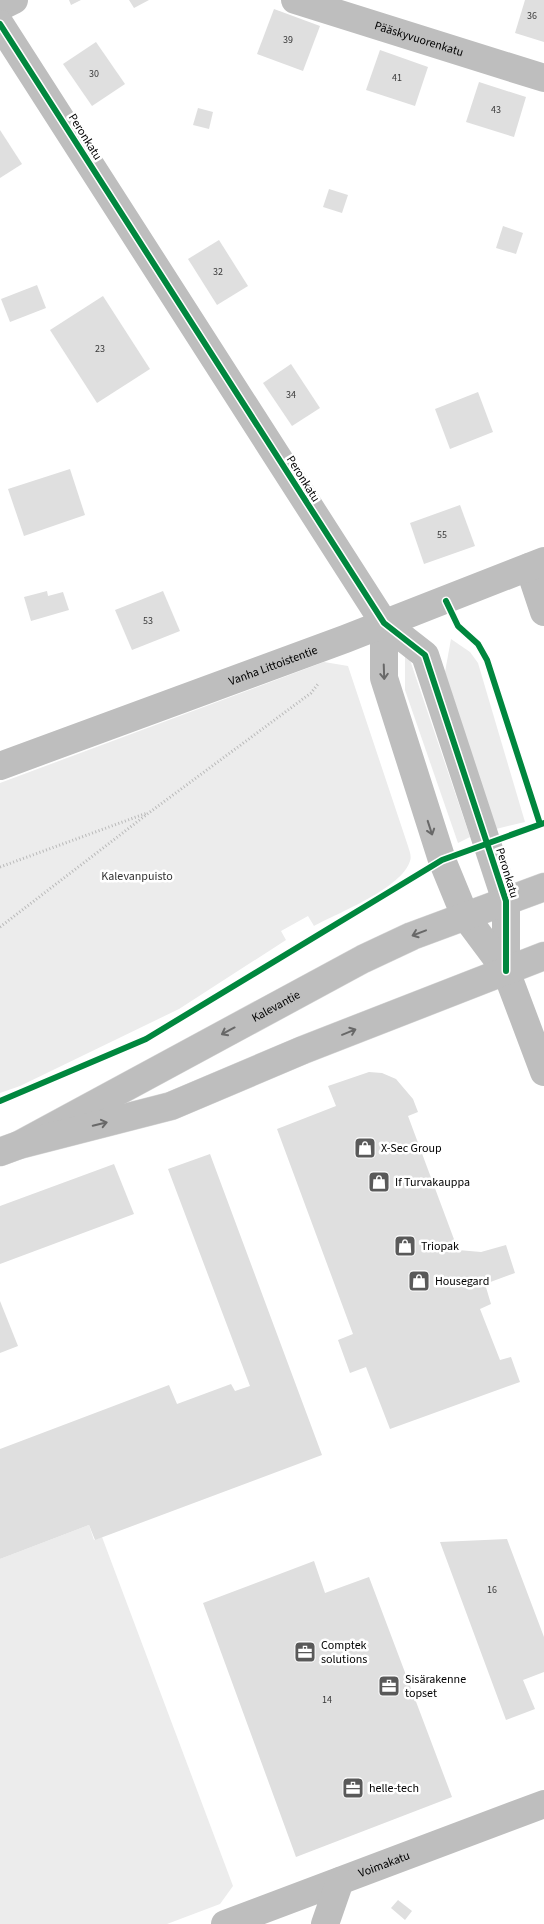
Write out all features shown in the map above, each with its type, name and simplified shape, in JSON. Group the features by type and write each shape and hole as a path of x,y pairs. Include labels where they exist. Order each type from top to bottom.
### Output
{"street":[{"path":"0,6 14,0"},
{"name":"Pääskyvuorenkatu","path":"295,0 544,78"},
{"name":"Peronkatu","path":"0,24 384,624 425,655 506,901 506,971"},
{"path":"537,564 544,612"},
{"name":"Vanha Littoistentie","path":"0,766 345,639 537,564"},
{"name":"Peronkatu","path":"384,624 384,678 432,831 465,916 506,971 544,1072"},
{"name":"Kalevantie","path":"9,1149 363,959 412,936 544,886"},
{"name":"Kalevantie","path":"9,1149 172,1106 304,1050 544,956"},
{"name":"Voimakatu","path":"225,1924 544,1804"},
{"path":"325,1924 340,1881"}],"path":[{"path":"0,927 150,812 311,693 334,664 345,639"},
{"path":"0,867 150,812"}],"green space":[{"path":"451,639 470,652 478,663 525,822 496,829 445,672"},
{"path":"405,656 409,657 470,837 458,843 405,690"},
{"name":"Kalevanpuisto","path":"324,662 348,666 410,851 411,859 405,871 395,881 368,899 314,926 308,916 281,931 286,940 179,1009 20,1086 0,1093 0,783"},
{"path":"89,1525 94,1540 102,1537 233,1886 220,1904 167,1924 0,1924 0,1559"}],"building":[{"path":"69,0 81,0 71,5"},
{"path":"129,0 149,0 134,8"},
{"path":"525,0 544,0 544,42 515,33"},
{"path":"274,9 320,26 303,71 257,54"},
{"path":"96,42 125,84 92,106 63,64"},
{"path":"380,50 428,67 415,106 366,90"},
{"path":"479,82 526,97 514,137 466,122"},
{"path":"198,108 213,112 209,129 193,125"},
{"path":"0,130 22,164 0,178"},
{"path":"329,189 348,195 342,213 323,207"},
{"path":"503,226 523,233 516,254 496,248"},
{"path":"219,240 248,286 217,305 188,259"},
{"path":"37,285 46,308 10,322 1,299"},
{"path":"103,296 150,369 97,403 50,330"},
{"path":"291,364 320,408 292,426 263,383"},
{"path":"478,392 493,432 450,449 435,409"},
{"path":"70,469 85,515 24,536 8,489"},
{"path":"460,505 475,546 424,564 410,523"},
{"path":"47,591 48,596 63,592 69,610 31,621 24,597"},
{"path":"163,591 180,631 132,650 115,610"},
{"path":"369,1072 382,1073 396,1079 413,1099 418,1112 408,1116 458,1250 481,1252 506,1245 515,1273 485,1284 491,1304 480,1309 500,1360 511,1357 520,1382 390,1429 366,1367 350,1373 338,1340 353,1334 277,1129 336,1106 328,1086"},
{"path":"210,1154 322,1455 95,1540 89,1525 0,1559 0,1449 169,1385 177,1404 231,1384 235,1391 250,1386 168,1169"},
{"path":"114,1164 134,1214 0,1264 0,1206"},
{"path":"0,1301 18,1346 0,1353"},
{"path":"507,1539 544,1637 544,1672 523,1680 535,1709 506,1720 440,1542"},
{"path":"314,1561 325,1593 369,1577 452,1797 296,1857 203,1603"},
{"path":"398,1900 412,1911 405,1920 391,1908"}],"cycle path":[{"path":"0,24 384,623 425,655 506,901 506,971"},
{"path":"446,601 458,626 478,644 487,660 540,824"},
{"path":"0,1101 146,1039 442,860 544,823"}],"place":[{"name":"X-Sec Group","path":"365,1148"},
{"name":"If Turvakauppa","path":"379,1182"},
{"name":"Triopak","path":"405,1246"},
{"name":"Housegard","path":"419,1281"},
{"name":"Comptek solutions","path":"305,1652"},
{"name":"Sisärakenne topset","path":"389,1686"},
{"name":"helle-tech","path":"353,1788"}]}
